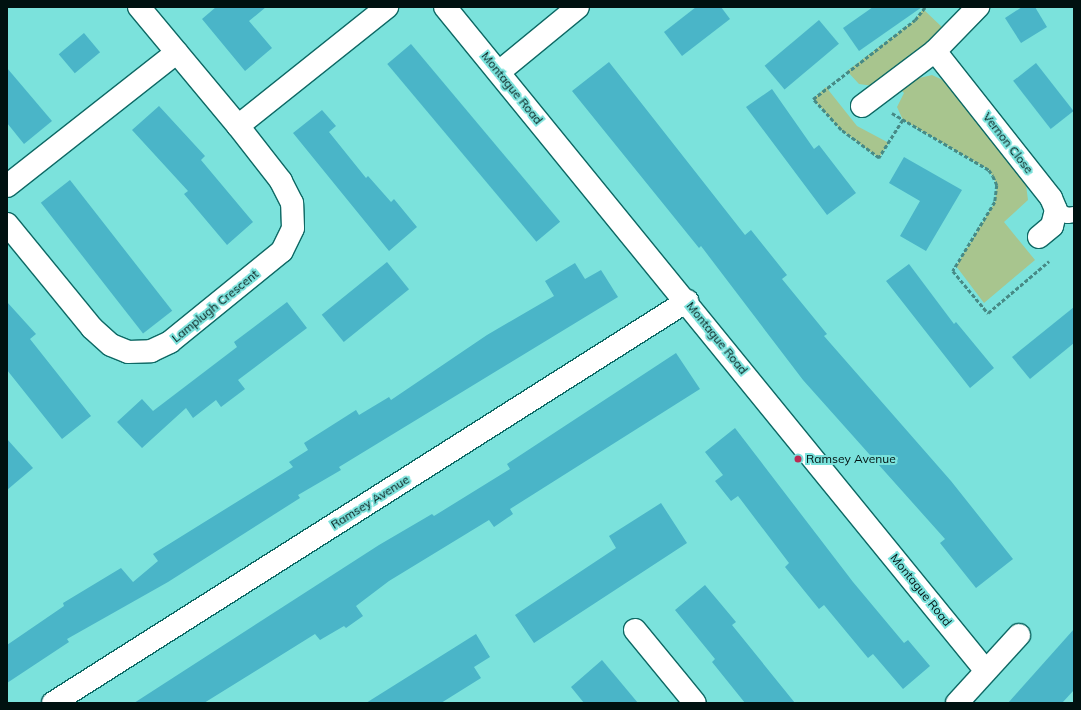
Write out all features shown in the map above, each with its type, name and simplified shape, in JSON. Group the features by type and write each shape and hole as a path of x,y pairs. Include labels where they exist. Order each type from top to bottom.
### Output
{"street":[{"name":"Lamplugh Crescent","path":"7,224 92,328 110,345 128,352 151,351 170,342 282,251 293,228 292,204 281,181 238,126 140,7"},
{"path":"238,126 387,7"},
{"name":"Montague Road","path":"446,7 687,301 986,671"},
{"path":"499,72 578,7"},
{"path":"867,103 935,51 978,7"},
{"name":"Vernon Close","path":"935,51 1051,198 1065,212 1039,237"},
{"path":"7,186 177,52"},
{"name":"Ramsey Avenue","path":"53,703 77,697 687,301"},
{"path":"635,630 695,703"},
{"path":"957,703 1019,635"}],"path":[{"path":"867,103 989,170 997,186 995,202 953,271 988,313 1051,260"}],"green space":[{"path":"923,9 943,28 926,47 873,86 859,84 847,71 915,20"},
{"path":"932,75 947,82 1026,185 1028,200 1004,222 1035,260 984,303 956,266 995,202 997,185 989,170 903,120 897,107 904,93 900,89 915,79"},
{"path":"826,87 857,126 889,143 879,158 841,130 813,99"}],"building":[{"path":"216,7 266,7 249,21 272,48 245,71 202,19"},
{"path":"696,7 721,7 730,19 682,56 664,32"},
{"path":"873,7 922,7 859,51 843,28"},
{"path":"1022,7 1035,7 1047,27 1021,43 1005,18"},
{"path":"819,20 839,44 785,89 765,66"},
{"path":"84,33 100,52 75,73 59,54"},
{"path":"411,44 560,222 536,242 387,64"},
{"path":"609,62 745,235 751,230 787,275 782,279 827,334 824,336 951,481 1013,559 976,588 940,543 945,539 803,380 701,246 699,248 572,91"},
{"path":"1036,63 1074,111 1051,129 1013,81"},
{"path":"7,68 52,121 24,144 7,123"},
{"path":"772,89 814,149 819,145 856,193 827,215 746,107"},
{"path":"159,106 205,156 201,160 253,222 227,245 184,194 188,191 132,130"},
{"path":"322,110 336,126 329,132 366,178 368,176 391,202 394,199 417,227 389,251 293,133"},
{"path":"904,157 962,190 926,251 900,236 920,201 889,183"},
{"path":"70,180 172,311 143,334 41,203"},
{"path":"387,262 409,289 344,342 322,315"},
{"path":"575,263 585,279 601,270 618,297 339,467 341,470 298,495 300,498 168,582 67,639 69,642 7,683 7,645 64,606 63,603 121,568 133,582 158,561 153,554 293,467 289,462 308,450 304,443 356,410 359,415 389,397 391,400 487,335 554,296 545,281"},
{"path":"909,264 954,324 956,322 994,368 970,388 886,281"},
{"path":"7,302 36,334 30,339 91,416 62,439 7,370"},
{"path":"287,302 307,328 238,380 245,389 221,407 216,400 193,418 186,408 142,448 117,422 142,399 153,411 237,347 234,342"},
{"path":"1074,307 1074,343 1030,379 1012,357"},
{"path":"676,353 700,389 510,509 513,514 494,527 489,520 389,581 356,606 363,616 346,628 344,626 320,640 315,634 204,703 134,703 379,545 432,514 434,516 510,469 507,464"},
{"path":"735,428 853,582 904,643 908,640 930,666 903,689 873,654 868,658 824,605 819,609 785,567 789,563 738,496 731,501 715,481 723,475 705,452"},
{"path":"7,439 33,468 7,490"},
{"path":"661,503 687,543 534,643 515,615 616,548 609,536"},
{"path":"705,585 736,622 732,625 795,703 745,703 712,662 715,659 675,610"},
{"path":"1074,629 1074,690 1062,703 1008,703"},
{"path":"476,634 490,657 474,667 481,678 441,703 366,703"},
{"path":"602,660 638,703 584,703 571,687"}],"place":[{"name":"Ramsey Avenue","path":"798,459"}]}
